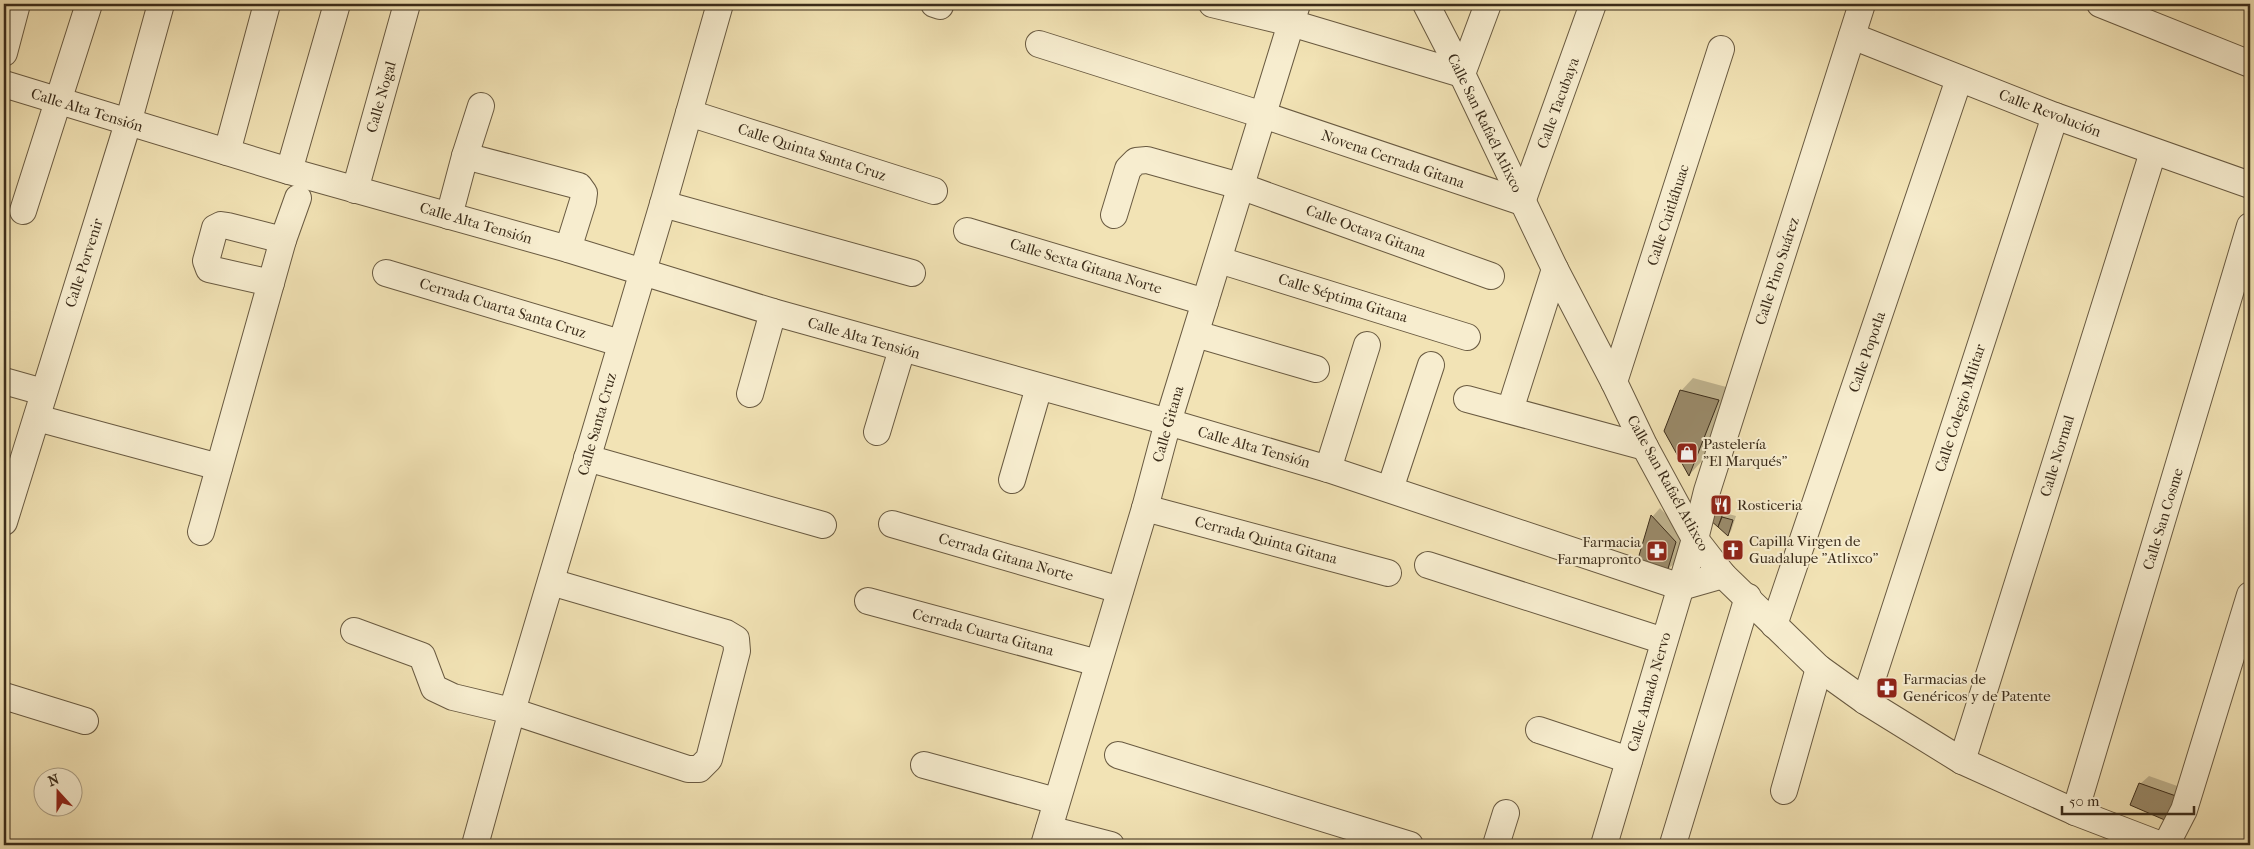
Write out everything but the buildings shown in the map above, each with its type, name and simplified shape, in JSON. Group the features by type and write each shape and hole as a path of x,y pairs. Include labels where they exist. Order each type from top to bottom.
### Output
{"street":[{"path":"4,53 17,4"},
{"path":"23,211 89,4"},
{"name":"Calle Porvenir","path":"6,508 128,123 161,4"},
{"path":"227,152 267,4"},
{"path":"289,171 337,4"},
{"name":"Calle Nogal","path":"355,190 407,4"},
{"name":"Calle Santa Cruz","path":"481,844 512,711 620,343 643,273 720,4"},
{"path":"1212,4 1294,13 1462,74 1488,4"},
{"name":"Calle San Rafaél Atlixco","path":"1426,4 1462,74 1555,269 1614,382 1645,447 1695,539 1723,575 1748,597 1774,626 1820,668 1865,701 1962,761 2075,812 2161,845"},
{"name":"Calle Tacubaya","path":"1522,202 1593,4"},
{"name":"Calle Pino Suárez","path":"1695,539 1707,491 1862,4"},
{"path":"2100,4 2250,64"},
{"name":"Calle Gitana","path":"1046,837 1145,508 1168,422 1294,13"},
{"name":"Calle Revolución","path":"1852,36 2054,116 2250,185"},
{"name":"Novena Cerrada Gitana","path":"1039,44 1263,115 1522,202"},
{"name":"Calle Cuitláhuac","path":"1614,382 1721,49"},
{"name":"Calle Popotla","path":"1774,626 1959,79"},
{"name":"Calle Alta Tensión","path":"4,84 289,171 568,249 773,312 1168,422 1328,469 1681,587"},
{"path":"450,216 465,156 481,106"},
{"name":"Calle Quinta Santa Cruz","path":"689,113 934,191"},
{"name":"Calle Colegio Militar","path":"1865,701 2054,116"},
{"name":"Calle Normal","path":"1962,761 2153,152"},
{"path":"465,156 579,186 584,193 584,202 568,249"},
{"name":"Calle Octava Gitana","path":"1114,215 1128,169 1136,161 1147,160 1240,186 1491,276"},
{"path":"201,532 283,240 298,198"},
{"path":"663,204 912,273"},
{"path":"271,283 209,269 206,261 215,228 221,225 228,226 283,240"},
{"name":"Calle San Cosme","path":"2075,812 2250,226"},
{"name":"Calle Sexta Gitana Norte","path":"967,231 1205,302"},
{"name":"Calle Séptima Gitana","path":"1219,260 1467,337"},
{"path":"1510,410 1555,269"},
{"name":"Cerrada Cuarta Santa Cruz","path":"386,273 620,343"},
{"path":"750,394 773,312"},
{"path":"1196,334 1316,369"},
{"path":"1328,469 1367,345"},
{"path":"877,432 902,349"},
{"path":"1390,489 1431,365"},
{"path":"4,381 43,392"},
{"path":"1012,480 1039,387"},
{"path":"1467,398 1645,447"},
{"path":"36,418 219,467"},
{"path":"587,458 823,525"},
{"name":"Cerrada Quinta Gitana","path":"1145,508 1388,573"},
{"name":"Cerrada Gitana Norte","path":"892,524 1120,590"},
{"name":"Calle Amado Nervo","path":"1604,845 1695,539"},
{"path":"1428,565 1664,641"},
{"path":"1681,587 1723,575"},
{"path":"354,631 422,656 434,688 453,697 512,711 688,769 699,768 709,760 737,651 736,639 726,633 551,582"},
{"path":"2166,845 2184,810 2250,595"},
{"path":"1673,844 1748,597"},
{"name":"Cerrada Cuarta Gitana","path":"868,601 1098,663"},
{"path":"1784,791 1820,668"},
{"path":"4,696 85,722"},
{"path":"1539,730 1629,760"},
{"path":"1118,755 1410,845"},
{"path":"924,765 1056,802"},
{"path":"1496,845 1506,813"},
{"path":"1046,837 1110,845"}],"place":[{"name":"Pastelería \"El Marqués\"","path":"1687,453"},
{"name":"Rosticeria","path":"1721,505"},
{"name":"Capilla Virgen de Guadalupe \"Atlixco\"","path":"1733,550"},
{"name":"Farmacia Farmapronto","path":"1657,551"},
{"name":"Farmacias de Genéricos y de Patente","path":"1887,688"}]}
